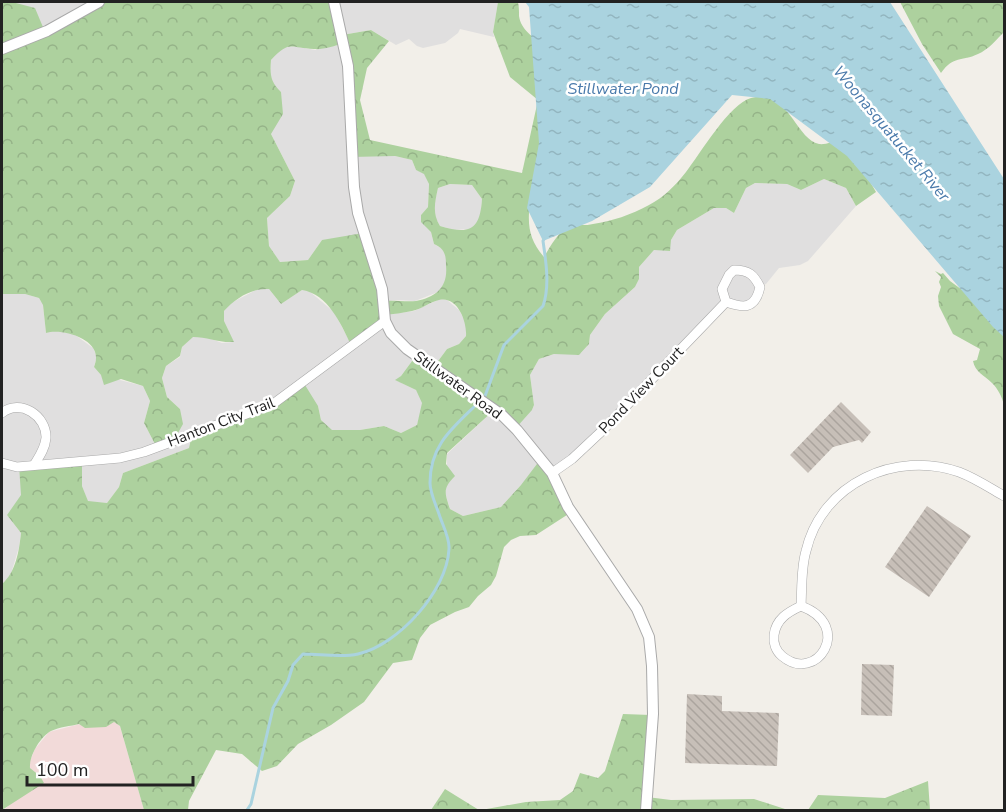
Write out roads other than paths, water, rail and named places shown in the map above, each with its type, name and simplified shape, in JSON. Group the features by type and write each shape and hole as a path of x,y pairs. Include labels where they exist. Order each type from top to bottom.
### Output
{"street":[{"path":"2,49 47,31 99,2"},
{"path":"334,2 348,66 351,162 358,213 382,290 385,321"},
{"path":"734,270 753,275 760,287 759,293 750,304 740,307 726,302 722,289 734,270"},
{"name":"Pond View Court","path":"552,473 572,459 603,430 726,302"},
{"name":"Hanton City Trail","path":"2,463 16,467 120,458 144,452 273,404 385,321"},
{"name":"Stillwater Road","path":"385,321 391,333 407,348 501,415 517,430 552,473 568,507 637,609 649,637 652,666 653,714 646,810"},
{"path":"2,413 7,408 19,407 32,411 42,422 46,437 43,451 34,465"},
{"path":"801,606 806,551 815,527 831,503 867,476 891,467 924,465 960,472 1005,496"},
{"path":"801,606 817,615 826,624 828,644 823,654 815,660 798,664 780,654 775,645 774,635 783,616 801,606"}],"water":[{"name":"Stillwater Pond","path":"525,2 890,2 1004,179 1004,337 847,156 770,99 732,95 650,187 592,221 543,241 527,208 539,143 529,7"}],"waterway":[{"path":"485,396 504,345 543,306 547,282 544,239"},
{"path":"247,810 251,804 273,708 288,681 293,665 303,654 345,656 358,654 389,640 418,614 440,582 446,565 449,545 431,491 431,470 443,440 474,407"}],"water label":[{"name":"Woonasquatucket River","path":"892,133"}]}
